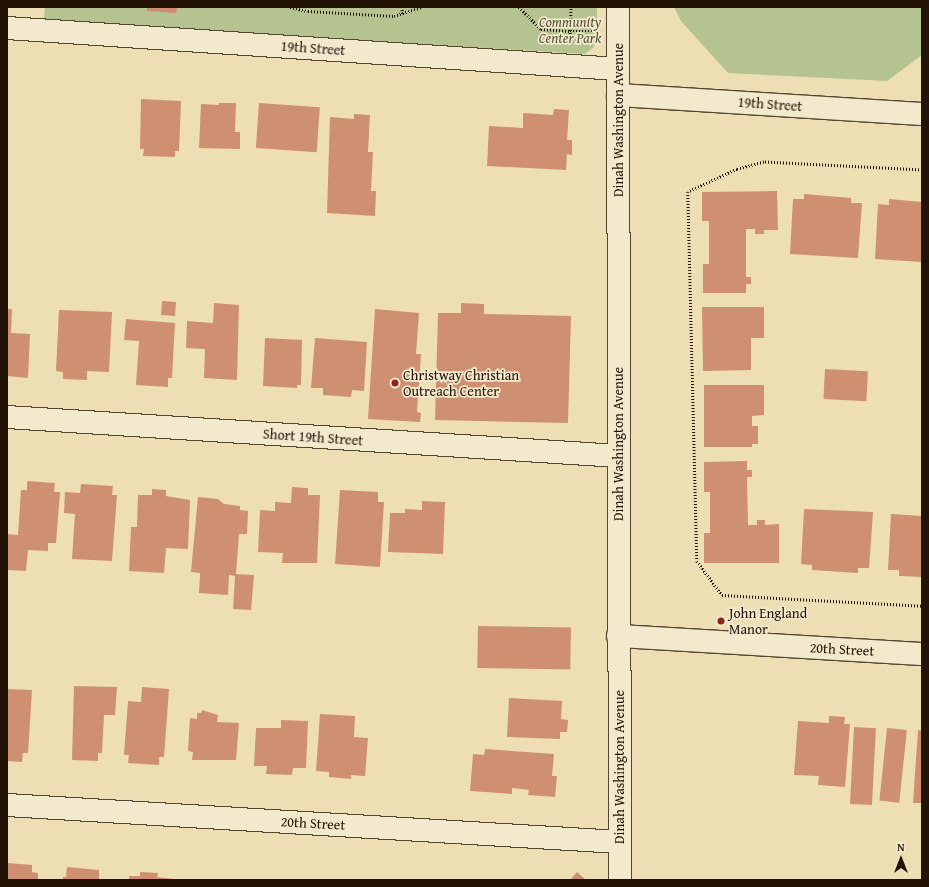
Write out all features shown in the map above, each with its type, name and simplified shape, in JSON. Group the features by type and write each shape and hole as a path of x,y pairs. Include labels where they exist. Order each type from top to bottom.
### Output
{"street":[{"name":"Dinah Washington Avenue","path":"618,7 618,636 620,880"},
{"name":"19th Street","path":"7,28 618,68"},
{"name":"19th Street","path":"618,95 922,114"},
{"name":"Short 19th Street","path":"7,417 618,456"},
{"name":"20th Street","path":"618,636 922,654"},
{"name":"20th Street","path":"7,805 619,842"}],"path":[{"path":"290,7 356,14 404,14 422,7"},
{"path":"402,7 404,14"},
{"path":"519,7 541,29 570,31 571,7"},
{"path":"922,170 764,162 737,169 688,192 697,561 722,595 922,606"}],"green space":[{"name":"Community Center Park","path":"45,7 597,7 597,36 594,47 585,54 44,21"},
{"path":"674,7 922,7 922,55 887,81 728,73 681,21"}],"building":[{"path":"147,7 177,7 176,13 147,11"},
{"path":"141,99 181,101 179,151 175,151 175,157 143,156 144,149 140,149"},
{"path":"219,103 236,103 235,132 240,132 240,149 199,148 201,104 219,105"},
{"path":"259,103 320,107 317,152 256,148"},
{"path":"554,109 569,110 567,140 572,140 572,155 567,154 566,170 487,166 489,126 523,128 523,113 553,115"},
{"path":"354,114 370,115 368,152 373,152 371,191 376,191 375,216 327,213 330,117 354,119"},
{"path":"777,191 778,230 764,230 764,234 755,234 755,229 746,229 746,277 751,277 751,284 746,284 746,293 703,293 703,264 709,264 709,221 702,221 702,192"},
{"path":"804,194 851,198 851,203 862,203 858,258 790,254 793,199 804,199"},
{"path":"889,199 922,202 922,262 875,259 878,204 889,205"},
{"path":"162,301 176,302 175,316 161,315"},
{"path":"214,303 239,305 237,380 204,378 205,349 186,348 187,321 213,323"},
{"path":"461,303 484,304 484,314 571,316 568,423 435,420 438,313 461,313"},
{"path":"702,307 764,307 764,338 751,338 751,370 703,371"},
{"path":"7,309 12,309 11,333 30,334 28,378 7,376"},
{"name":"Christway Christian Outreach Center","path":"375,309 419,313 416,354 421,354 417,412 421,413 420,422 368,419"},
{"path":"59,310 112,312 109,372 87,371 87,380 63,379 63,372 56,371"},
{"path":"126,319 175,323 172,378 168,378 168,387 136,385 139,341 124,340"},
{"path":"265,338 302,340 301,385 297,385 297,388 263,386"},
{"path":"315,338 367,342 364,391 352,390 351,397 323,395 323,388 311,388"},
{"path":"825,369 868,371 866,401 823,399"},
{"path":"704,385 764,385 764,415 752,416 752,426 758,426 758,444 752,444 752,447 704,447"},
{"path":"747,461 747,470 752,470 752,477 747,477 748,525 757,525 757,520 765,520 765,525 779,524 779,563 704,563 704,533 710,533 710,492 704,492 704,462"},
{"path":"27,481 55,483 54,492 60,492 56,543 48,543 48,551 28,550 26,571 7,570 7,534 18,535 21,490 27,490"},
{"path":"81,484 113,486 112,495 117,495 112,561 72,559 75,514 64,513 65,492 80,493"},
{"path":"292,487 308,488 308,495 320,495 317,563 282,563 283,553 258,552 260,510 275,511 275,502 291,503"},
{"path":"152,489 166,490 166,496 190,500 188,549 166,548 164,573 129,571 131,527 137,527 138,495 152,495"},
{"path":"340,490 378,492 378,502 384,502 380,567 335,564"},
{"path":"198,497 218,499 224,504 240,506 240,510 248,511 247,534 239,534 236,574 254,575 251,610 233,609 235,576 229,575 228,595 199,593 200,573 191,572"},
{"path":"422,501 445,502 443,554 388,552 390,513 405,513 405,509 422,510"},
{"path":"804,509 873,512 869,568 858,568 858,573 812,570 812,565 801,564"},
{"path":"891,514 922,516 922,577 899,576 899,570 888,570"},
{"path":"478,626 571,628 570,670 477,668"},
{"path":"74,686 117,687 115,715 104,715 102,753 98,753 98,761 72,760"},
{"path":"142,687 169,689 164,757 159,757 159,765 128,763 129,755 124,755 128,701 141,702"},
{"path":"7,689 32,690 28,753 23,753 22,762 7,761"},
{"path":"509,698 562,701 561,719 568,720 567,732 560,732 560,739 507,737"},
{"path":"202,710 218,715 217,722 239,723 236,760 192,760 193,752 188,751 190,718 197,719 197,713 201,713"},
{"path":"320,714 355,716 354,737 368,738 365,776 351,775 351,779 329,777 329,772 316,771"},
{"path":"829,716 845,717 844,724 850,724 845,787 818,785 819,776 794,775 798,721 829,723"},
{"path":"281,720 308,721 306,768 293,768 292,775 266,774 267,766 254,766 256,728 281,728"},
{"path":"854,727 876,728 872,805 850,804"},
{"path":"887,728 907,730 899,803 879,801"},
{"path":"918,730 922,731 922,803 913,803"},
{"path":"485,749 554,754 552,776 557,776 555,797 528,795 529,790 512,788 512,794 470,791 473,754 484,755"},
{"path":"8,863 32,865 32,872 38,873 38,880 7,880"},
{"path":"67,867 99,870 99,880 63,880 63,877 66,877"},
{"path":"140,872 158,873 157,877 181,880 129,880 129,876 140,876"},
{"path":"577,872 586,880 570,880"}],"place":[{"name":"Christway Christian Outreach Center","path":"395,383"},
{"name":"John England Manor","path":"721,621"}]}
